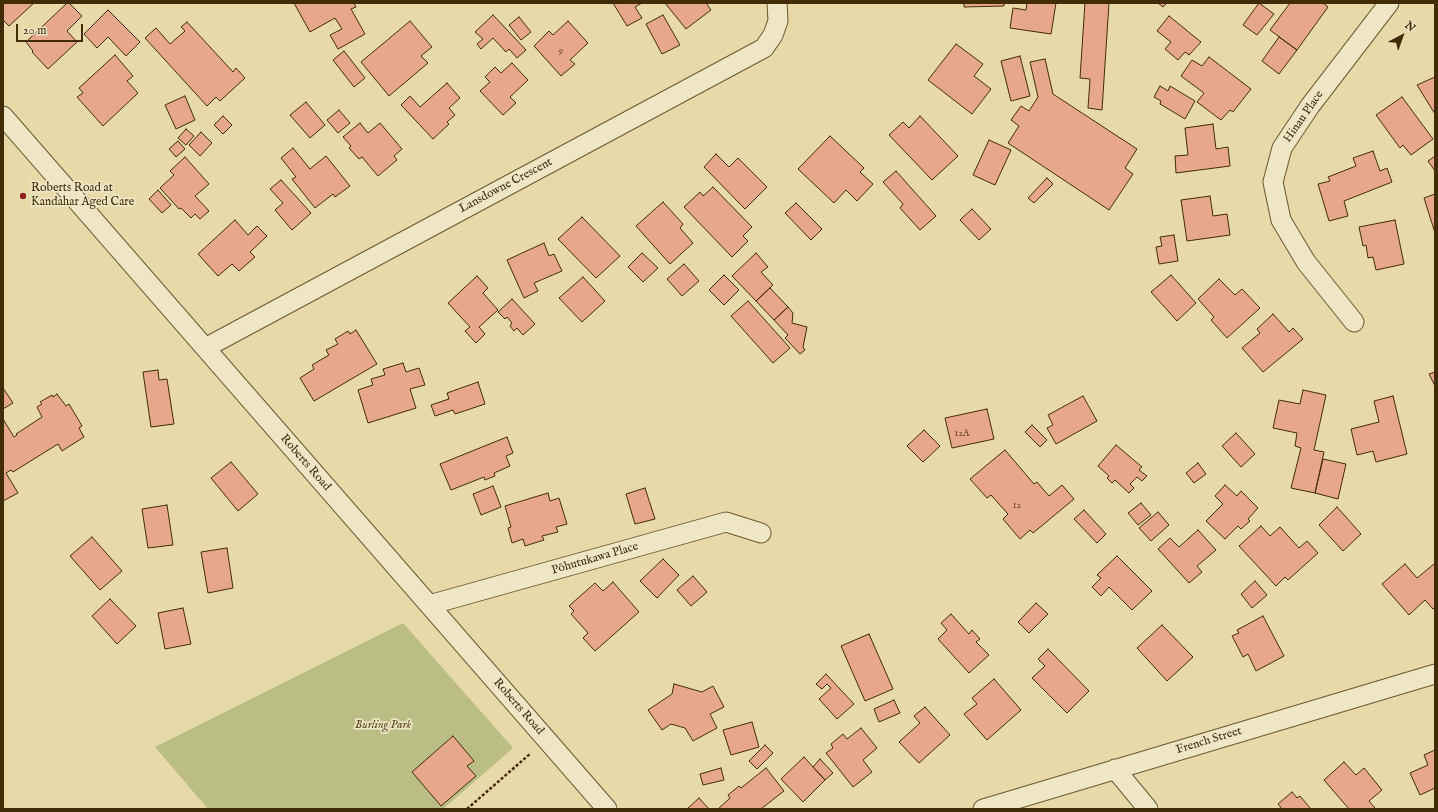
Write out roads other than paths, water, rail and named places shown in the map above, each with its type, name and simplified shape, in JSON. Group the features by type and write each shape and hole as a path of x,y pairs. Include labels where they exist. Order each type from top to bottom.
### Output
{"street":[{"name":"Lansdowne Crescent","path":"205,348 764,48 773,35 778,21 777,3"},
{"name":"Hinau Place","path":"1354,322 1306,262 1281,220 1272,182 1282,148 1310,106 1388,3"},
{"name":"Roberts Road","path":"3,116 607,809"},
{"name":"Pōhutukawa Place","path":"429,605 726,522 761,533"},
{"name":"French Street","path":"983,809 1435,674"},
{"path":"1115,769 1148,809"}],"place":[{"name":"Roberts Road at Kandahar Aged Care","path":"23,196"}],"park label":[{"name":"Burling Park","path":"383,726"}]}
